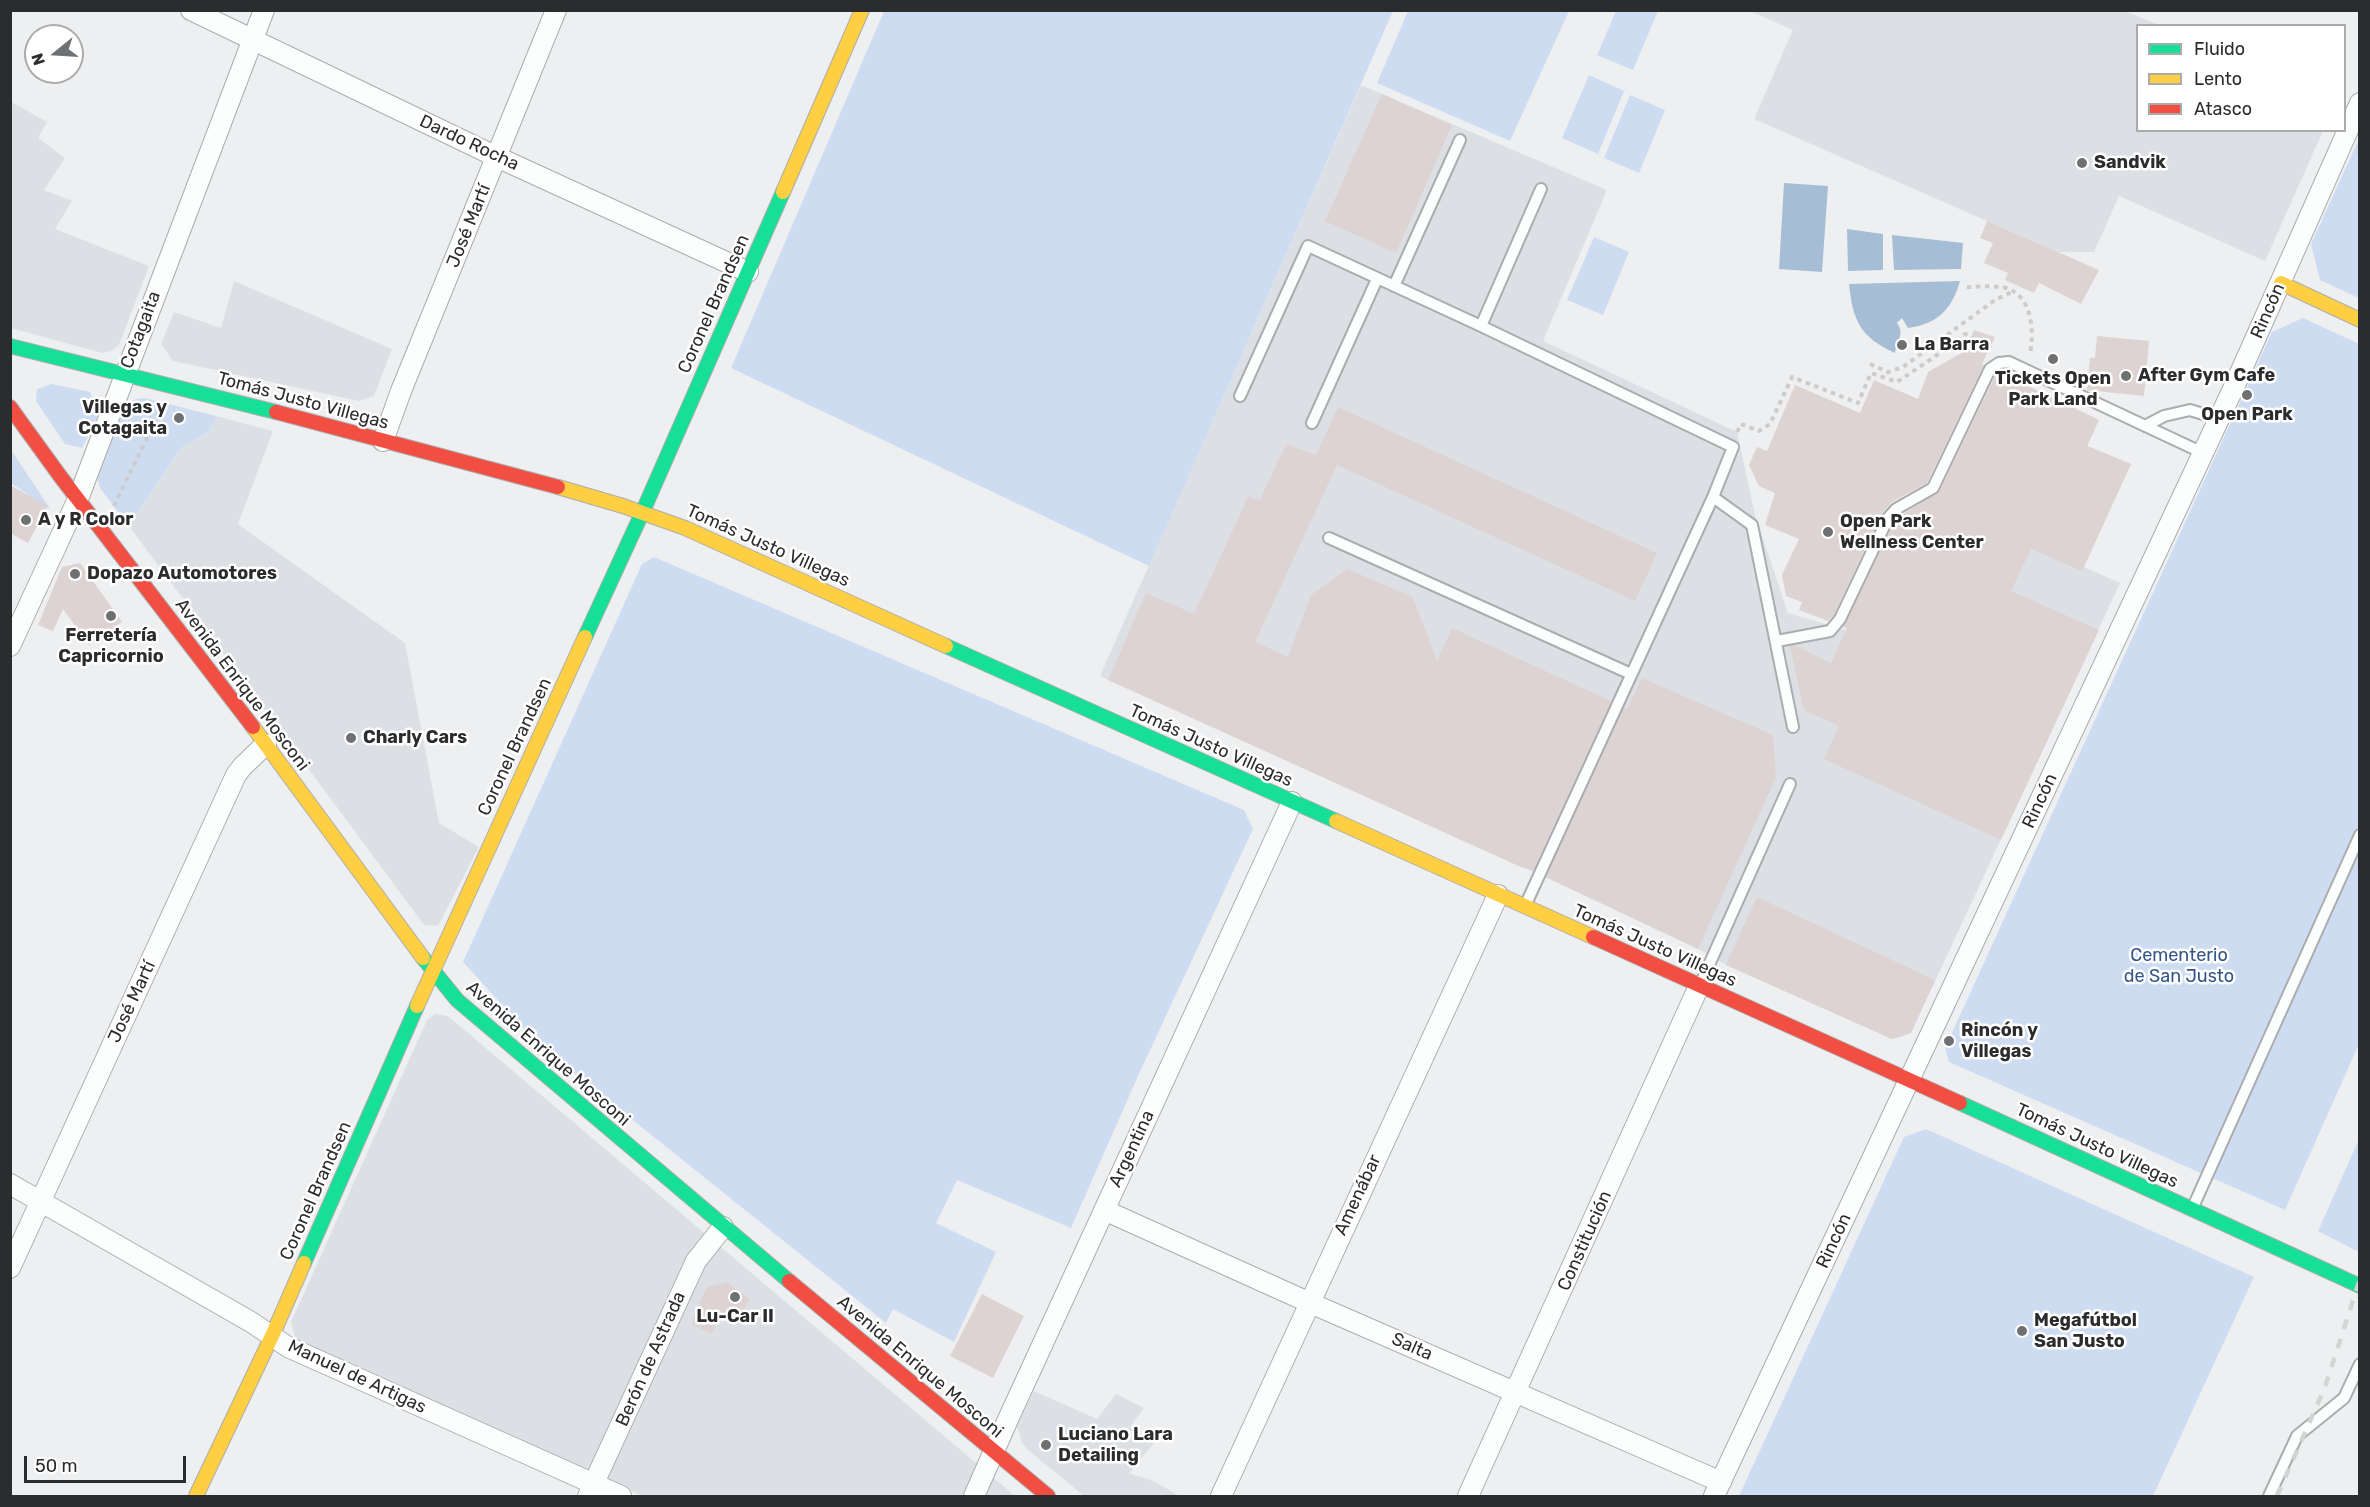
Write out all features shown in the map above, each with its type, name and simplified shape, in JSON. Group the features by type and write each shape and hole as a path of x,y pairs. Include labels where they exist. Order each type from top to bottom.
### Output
{"street":[{"name":"Dardo Rocha","path":"191,10 498,157 748,272"},
{"name":"Cotagaita","path":"10,646 78,499 264,10"},
{"name":"José Martí","path":"383,441 401,391 556,10"},
{"name":"Coronel Brandsen","path":"196,1497 272,1336 432,971 643,511 862,10"},
{"name":"Rincón","path":"1718,1489 2219,419 2360,103"},
{"path":"2281,283 2360,320"},
{"name":"Tomás Justo Villegas","path":"10,346 125,372 643,511 1910,1080 2360,1286"},
{"name":"Avenida Enrique Mosconi","path":"10,407 266,744 432,971 457,1000 487,1028 723,1227 932,1398 1048,1497"},
{"name":"José Martí","path":"10,1268 237,775 242,767 266,744"},
{"name":"Argentina","path":"974,1497 1292,802"},
{"name":"Amenábar","path":"1221,1497 1308,1302 1498,895"},
{"name":"Constitución","path":"1468,1497 1700,986"},
{"name":"Manuel de Artigas","path":"10,1184 288,1347 591,1491 621,1497"},
{"name":"Salta","path":"1104,1210 1516,1393 1718,1489"},
{"name":"Berón de Astrada","path":"591,1491 696,1261 723,1227"}],"lane":[{"path":"1394,286 1460,140"},
{"path":"1481,326 1541,189"},
{"path":"1240,396 1308,246 1733,447 1713,497 1524,906"},
{"path":"1312,423 1377,279"},
{"path":"1777,641 1830,631 1839,619 1888,518 1896,509 1933,488 1990,369 1999,363 2009,362 2104,409 2203,453"},
{"path":"2145,426 2164,416 2190,410 2219,419"},
{"path":"1713,497 1752,525 1793,727"},
{"path":"1329,538 1631,674"},
{"path":"1700,986 1790,784"},
{"path":"2192,1209 2360,835"},
{"path":"2269,1497 2297,1436 2344,1398 2360,1364"}],"path":[{"path":"1967,288 2003,287 2014,291 2024,302 2032,325 2032,346 2027,370"},
{"path":"1870,364 1888,372 1903,367 1995,300 2014,291"},
{"path":"1733,447 1741,424 1759,431 1770,424 1792,377 1858,403 1871,373 1897,382 1965,334 1990,347 2009,362"},
{"path":"114,506 164,402"}],"shaded area":[{"name":"Sandvik","path":"1750,11 2125,11 2157,24 2136,24 2136,132 2323,132 2265,261 2119,196 2094,252 2058,252 1754,119 1793,30"},
{"path":"1361,85 1607,190 1543,341 1737,432 1755,515 1788,613 1846,630 1891,530 1924,501 1938,506 1998,372 2099,420 2087,446 2131,464 2084,567 2120,583 1911,1033 1892,1039 1726,965 1698,949 1549,879 1100,676"},
{"path":"10,101 47,122 38,138 65,158 44,190 72,201 55,229 149,266 119,345 111,351 102,353 11,328"},
{"path":"1784,183 1828,186 1822,272 1779,269"},
{"path":"1847,229 1883,234 1883,270 1848,271"},
{"path":"1892,235 1963,243 1961,269 1894,270"},
{"path":"234,281 392,349 374,396 359,401 173,361 161,344 174,312 221,328"},
{"path":"1960,281 1953,300 1936,319 1908,328 1902,318 1897,323 1900,334 1895,353 1874,341 1860,326 1853,308 1849,284"},
{"path":"216,416 273,431 238,524 405,643 439,823 479,847 438,926 424,925 129,526 182,447 209,432"},
{"path":"435,1014 448,1016 1015,1496 642,1496 303,1346 295,1336 291,1322 427,1020"},
{"path":"1034,1391 1097,1419 1116,1394 1144,1408 1130,1427 1154,1443 1129,1473 1153,1481 1180,1496 1084,1496 1027,1449 1022,1442 1017,1426"}],"green space":[{"path":"884,11 1393,11 1149,566 731,368"},
{"path":"1408,11 1569,11 1510,141 1377,83"},
{"path":"1616,11 1658,11 1633,70 1597,55"},
{"path":"1589,75 1624,91 1598,154 1562,138"},
{"path":"1630,95 1665,110 1639,173 1604,158"},
{"path":"2359,139 2359,298 2320,280 2311,244"},
{"path":"1594,237 1629,252 1603,315 1567,300"},
{"name":"Cementerio de San Justo","path":"2303,318 2359,344 2359,1044 2285,1210 1949,1062 1945,1048 2272,332"},
{"path":"52,384 90,392 100,412 82,448 65,444 36,401 37,389"},
{"path":"145,398 216,416 209,432 182,447 129,526 100,488 97,477 122,408 136,399"},
{"path":"11,450 51,510 11,483"},
{"path":"654,557 1244,810 1253,829 1138,1076 1071,1228 957,1180 936,1223 996,1252 954,1342 893,1309 886,1323 538,1044 463,962 642,564"},
{"name":"Megafútbol San Justo","path":"1926,1129 2254,1277 2153,1496 1739,1496 1904,1137"},
{"path":"2359,1139 2359,1252 2318,1231"}],"building":[{"path":"1382,94 1452,125 1396,253 1325,221"},
{"path":"1987,221 2099,270 2081,304 2039,283 2034,293 2005,280 2008,273 1984,263 1993,243 1980,238"},
{"path":"1974,330 1995,337 1982,364 1984,365 1927,483 1892,502 1882,513 1834,615 1828,621 1799,610 1802,602 1786,596 1782,575 1799,539 1765,525 1775,493 1759,486 1749,465 1757,447 1767,451 1795,385 1860,413 1874,380 1918,399 1928,372 1965,351"},
{"path":"2097,336 2149,341 2144,396 2087,390 2090,358 2095,358"},
{"path":"1999,372 2099,420 2087,446 2131,464 2082,571 2031,549 2011,591 2099,630 2001,840 1824,759 1839,726 1804,710 1790,646 1795,645 1831,663 1847,628 1843,627 1894,522 1901,515 1939,492"},
{"path":"1338,407 1657,553 1635,601 1337,465 1255,642 1288,657 1311,595 1347,569 1413,597 1437,661 1452,628 1611,701 1533,871 1108,680 1146,593 1194,614 1248,497 1260,500 1286,444 1316,455"},
{"name":"A y R Color","path":"10,485 48,506 28,543 10,533"},
{"path":"80,563 122,622 89,645 63,609 53,631 38,625 62,567"},
{"path":"1642,678 1773,735 1776,777 1698,949 1546,877 1624,708 1627,709"},
{"path":"1757,897 1935,980 1911,1033 1892,1039 1726,965"},
{"path":"727,1282 749,1299 739,1325 721,1311 712,1333 691,1325 706,1288"},
{"path":"982,1294 1024,1316 993,1378 950,1356"}],"railway":[{"path":"2277,1496 2325,1387 2360,1279"}],"traffic: fast":[{"path":"585,637 783,192"},
{"path":"10,346 276,412"},
{"path":"946,646 1336,821"},
{"path":"423,958 457,1000 789,1281"},
{"path":"304,1263 417,1006"},
{"path":"1960,1103 2360,1286"}],"traffic: slow":[{"path":"783,192 862,10"},
{"path":"2281,283 2360,320"},
{"path":"558,487 623,506 685,528 946,646"},
{"path":"417,1006 585,637"},
{"path":"253,727 423,958"},
{"path":"1336,821 1593,937"},
{"path":"196,1496 304,1263"}],"traffic: jam":[{"path":"10,407 60,476 253,727"},
{"path":"276,412 558,487"},
{"path":"1593,937 1960,1103"},
{"path":"789,1281 1048,1496"}],"place":[{"name":"Sandvik","path":"2082,163"},
{"name":"La Barra","path":"1902,345"},
{"name":"Tickets Open Park Land","path":"2053,359"},
{"name":"After Gym Cafe","path":"2126,376"},
{"name":"Open Park","path":"2247,395"},
{"name":"Villegas y Cotagaita","path":"179,418"},
{"name":"A y R Color","path":"26,520"},
{"name":"Open Park Wellness Center","path":"1828,532"},
{"name":"Dopazo Automotores","path":"75,574"},
{"name":"Ferretería Capricornio","path":"111,616"},
{"name":"Charly Cars","path":"351,738"},
{"name":"Rincón y Villegas","path":"1949,1041"},
{"name":"Lu-Car II","path":"735,1297"},
{"name":"Megafútbol San Justo","path":"2022,1331"},
{"name":"Luciano Lara Detailing","path":"1046,1445"}]}
